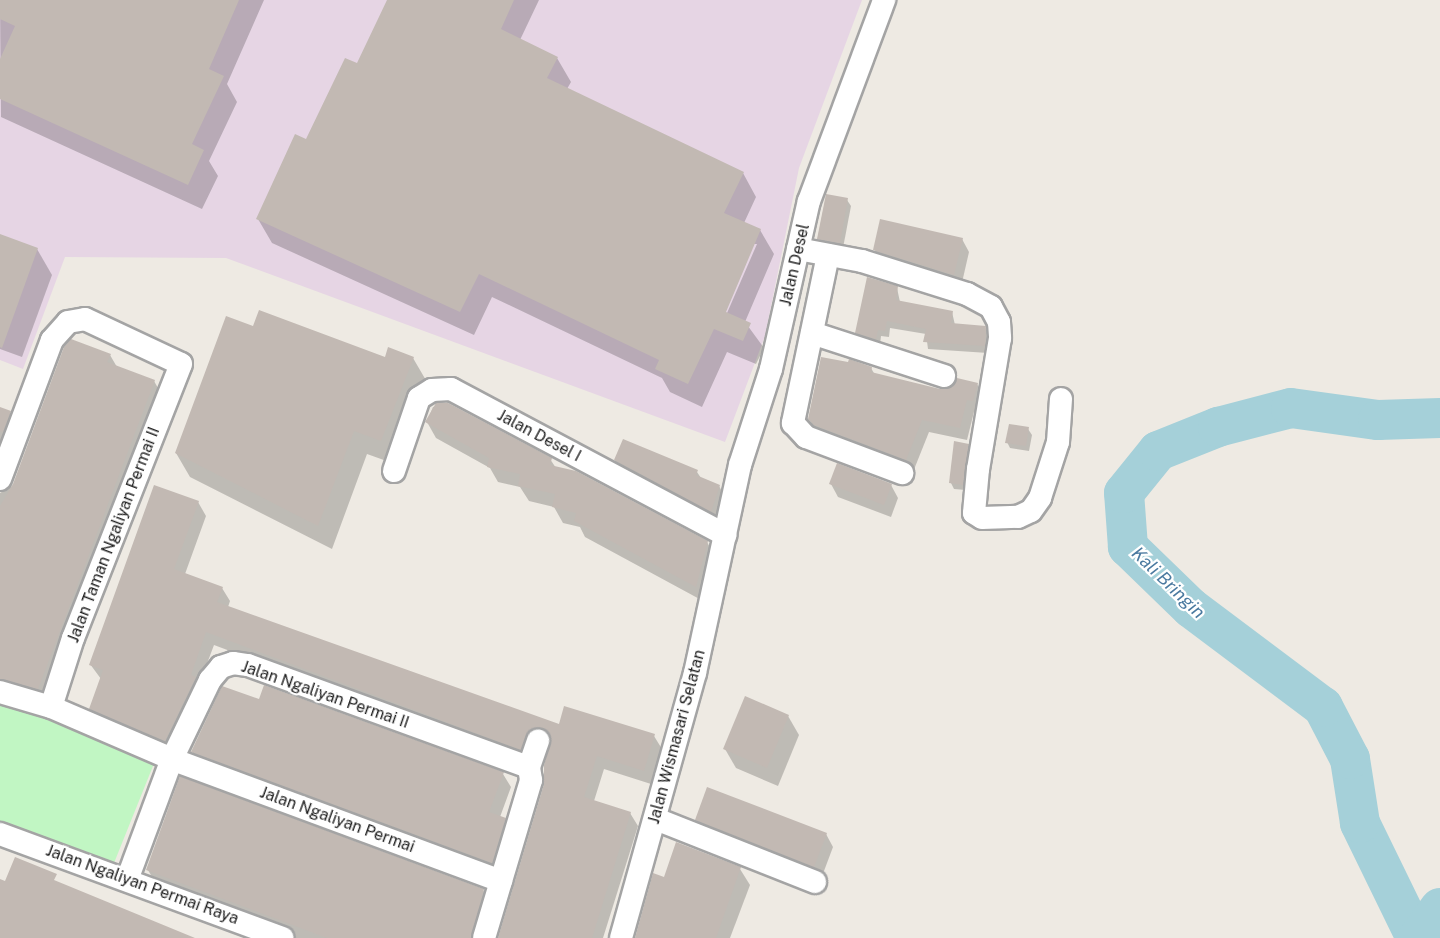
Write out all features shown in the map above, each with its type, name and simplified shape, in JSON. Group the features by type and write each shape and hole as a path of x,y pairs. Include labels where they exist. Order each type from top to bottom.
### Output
{"street":[{"name":"Jalan Desel","path":"726,535 740,465 771,369 809,201 884,0"},
{"path":"798,249 872,264 967,294 991,307 999,322 1000,338 976,481 974,513 982,518 1018,517 1031,511 1040,498 1058,442 1061,399"},
{"path":"828,255 792,415 797,431 902,473"},
{"name":"Jalan Taman Ngaliyan Permai II","path":"3,466 52,340 69,322 85,319 181,364 73,638 51,707"},
{"path":"812,333 944,375"},
{"name":"Jalan Desel I","path":"394,471 419,398 432,390 451,389 726,535"},
{"name":"Jalan Wismasari Selatan","path":"621,938 695,673 726,535"},
{"name":"Jalan Ngaliyan Permai II","path":"127,880 172,759 210,680 221,667 233,663 248,665 529,767"},
{"path":"0,692 51,707 172,759"},
{"path":"484,938 531,780 529,767 538,741"},
{"name":"Jalan Ngaliyan Permai","path":"172,759 501,881"},
{"path":"656,819 815,882"},
{"name":"Jalan Ngaliyan Permai Raya","path":"0,834 127,880 248,931 282,938"}],"shaded area":[{"path":"0,0 862,0 799,168 765,336 725,442 226,258 65,257 23,369 0,360"}],"green space":[{"path":"0,700 155,761 112,868 0,823"}],"building":[{"path":"0,0 239,0 209,69 224,76 192,144 204,150 188,185 0,99 0,59 15,26 0,19"},
{"path":"387,0 514,0 501,29 558,57 547,78 744,172 724,213 761,229 726,312 751,323 743,341 714,329 688,384 655,369 659,360 479,274 460,312 256,219 295,134 306,139 345,58 357,63"},
{"path":"826,194 848,198 840,243 817,239"},
{"path":"880,219 963,238 954,275 873,250"},
{"path":"0,234 38,248 2,348 0,347"},
{"path":"867,277 898,286 896,300 953,311 951,323 986,326 985,346 923,342 926,329 887,321 885,331 878,330 876,339 855,333"},
{"path":"259,310 385,357 388,347 414,357 381,441 354,431 318,526 175,453 226,316 253,326"},
{"path":"71,339 111,354 107,362 155,380 38,689 0,679 0,506 13,484 64,347"},
{"path":"821,357 848,362 849,359 872,367 871,372 940,389 953,386 957,378 978,383 973,401 967,400 960,428 922,420 906,460 814,425 808,419"},
{"path":"436,403 448,403 552,458 550,465 576,471 708,541 696,587 574,521 576,513 552,507 555,494 518,486 520,474 487,467 489,458 425,422"},
{"path":"0,407 11,411 3,432 0,431"},
{"path":"1009,424 1029,427 1026,446 1005,443"},
{"path":"623,439 698,470 696,475 720,485 711,512 614,460"},
{"path":"954,441 969,444 963,485 949,483"},
{"path":"837,463 892,484 884,505 829,484"},
{"path":"154,485 199,501 174,569 223,587 217,602 559,724 564,706 655,734 644,771 597,756 584,797 631,812 592,938 498,938 544,784 544,765 551,739 543,729 529,731 521,750 206,632 191,675 196,677 165,741 89,709 103,670 89,665"},
{"path":"264,685 504,772 489,812 506,818 492,863 191,752 222,686 259,699"},
{"path":"745,696 789,715 767,768 723,749"},
{"path":"180,776 484,889 471,938 327,938 146,870"},
{"path":"707,787 827,833 814,867 695,820"},
{"path":"676,842 741,867 716,938 635,938 653,873 664,877"},
{"path":"15,857 57,874 54,880 195,938 0,938 0,879 5,881"}],"waterway":[{"name":"Kali Bringin","path":"1416,938 1360,823 1350,759 1323,707 1191,608 1128,547 1124,493 1158,451 1218,427 1291,408 1378,420 1440,418"},
{"path":"1418,938 1440,908"}]}
